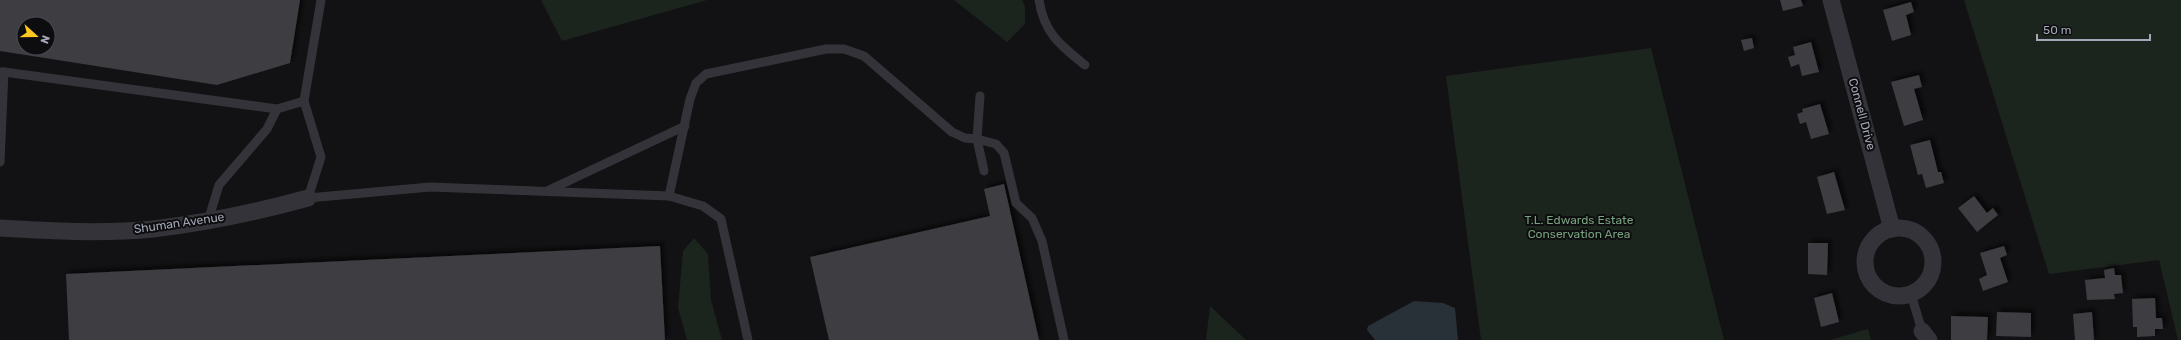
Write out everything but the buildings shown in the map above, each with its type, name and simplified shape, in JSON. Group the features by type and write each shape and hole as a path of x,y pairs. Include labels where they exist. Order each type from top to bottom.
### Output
{"street":[{"name":"Connell Drive","path":"1831,0 1892,229"},
{"name":"Shuman Avenue","path":"0,228 90,231 152,229 208,221 308,198"},
{"path":"1892,229 1910,230 1919,234 1930,248 1933,257 1931,275 1919,290 1911,294 1891,295 1882,291 1874,285 1867,272 1866,256 1874,238 1882,232 1892,229"}],"lane":[{"path":"321,0 304,101 321,158 308,198 430,187 669,196 703,206 721,219 748,340"},
{"path":"1039,0 1042,17 1057,42 1085,65"},
{"path":"669,196 696,83 706,74 826,49 844,49 864,56 952,132 965,138 978,139 996,144 1004,153 1016,203 1032,218 1039,235 1064,340"},
{"path":"0,162 2,72 277,109 304,101"},
{"path":"980,96 978,139 984,171"},
{"path":"208,221 219,185 267,129 277,109"},
{"path":"546,191 685,126"},
{"path":"1911,294 1925,336"}],"green space":[{"path":"541,0 707,0 562,41"},
{"path":"954,0 1022,0 1025,7 1025,24 1007,42"},
{"path":"1964,0 2181,0 2181,340 2178,340 2159,260 2049,274"},
{"name":"T.L. Edwards Estate Conservation Area","path":"1651,48 1724,340 1481,340 1446,76"},
{"path":"694,238 708,254 711,300 722,340 687,340 678,308 683,251"},
{"path":"1210,306 1246,340 1206,340"},
{"path":"1868,329 1871,340 1830,340"}],"shaded area":[{"path":"1414,301 1443,303 1455,308 1458,340 1375,340 1367,330 1368,326"}]}
